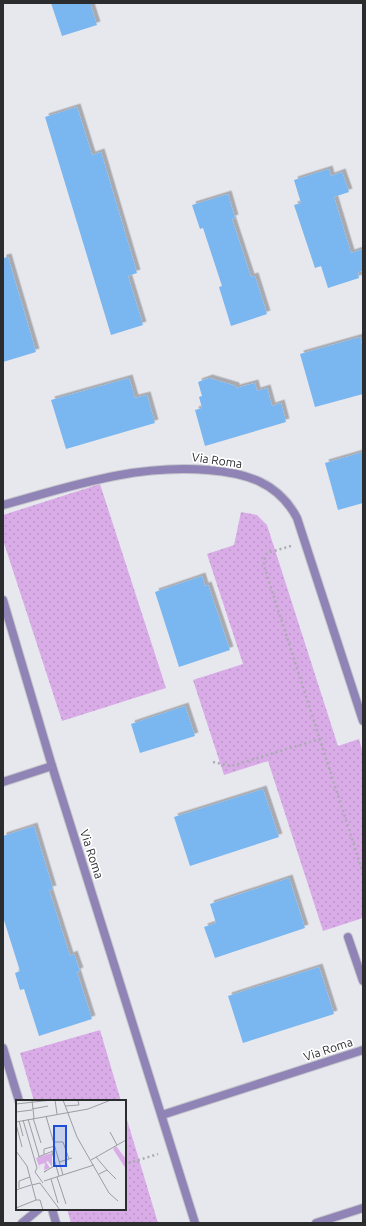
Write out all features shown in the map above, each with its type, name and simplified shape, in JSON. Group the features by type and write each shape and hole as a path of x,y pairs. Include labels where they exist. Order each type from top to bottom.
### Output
{"street":[{"name":"Via Roma","path":"3,505 92,480 128,472 165,468 215,470 242,475 272,488 286,500 292,509 305,542 363,721"},
{"name":"Via Roma","path":"3,600 52,766 195,1223"},
{"path":"3,631 12,629"},
{"path":"3,782 52,766"},
{"path":"348,937 363,981"},
{"path":"3,1048 19,1100"},
{"name":"Via Roma","path":"162,1115 363,1050"},
{"path":"316,1223 363,1208"},
{"path":"22,1223 38,1210"},
{"path":"52,1210 56,1223"}],"path":[{"path":"305,542 267,553 264,560 264,566 363,873"},
{"path":"213,762 232,766 320,739"},
{"path":"126,1166 129,1163 173,1149"}],"shaded area":[{"path":"100,484 166,688 62,721 3,540 3,515"},
{"path":"241,512 257,515 267,525 338,746 359,739 363,753 363,918 323,931 268,761 224,775 193,680 243,664 207,554 234,545"},
{"path":"100,1030 121,1100 34,1100 20,1053"},
{"path":"126,1116 158,1223 71,1223 67,1210 126,1210"}],"building":[{"path":"51,3 90,3 97,25 62,36"},
{"path":"77,107 92,155 101,152 137,273 128,276 143,325 111,335 45,117"},
{"path":"329,169 331,176 342,172 349,192 334,197 351,253 363,249 363,271 358,272 359,278 328,288 321,266 315,268 294,205 301,203 294,180"},
{"path":"228,194 235,218 232,219 251,277 255,276 267,314 231,326 219,287 222,286 203,228 200,229 192,205"},
{"path":"8,257 36,352 3,362 3,258"},
{"path":"360,337 363,349 363,394 315,407 300,354"},
{"path":"129,378 135,398 147,395 155,423 66,449 51,400"},
{"path":"209,378 236,386 236,388 255,383 257,391 267,388 272,406 281,403 286,422 205,446 195,410 202,408 199,397 202,396 198,382"},
{"path":"363,452 363,503 338,510 325,463"},
{"path":"202,576 205,586 208,585 230,650 179,667 155,592"},
{"path":"185,706 195,736 140,753 131,724"},
{"path":"263,789 279,837 190,866 174,817"},
{"path":"34,826 53,889 49,890 70,956 74,954 80,971 77,972 92,1019 39,1036 24,989 20,990 15,973 20,971 3,917 3,836"},
{"path":"289,878 305,928 215,958 204,927 216,923 210,904"},
{"path":"319,967 334,1014 243,1043 228,996"}]}
